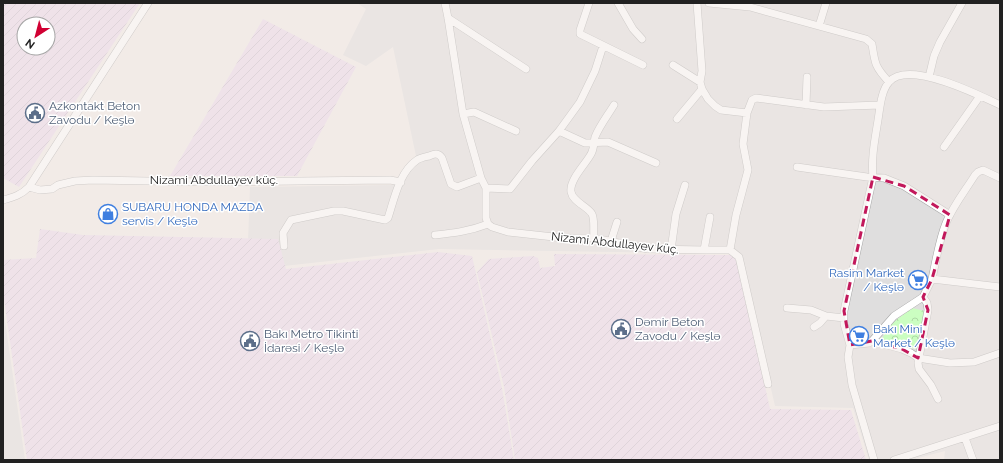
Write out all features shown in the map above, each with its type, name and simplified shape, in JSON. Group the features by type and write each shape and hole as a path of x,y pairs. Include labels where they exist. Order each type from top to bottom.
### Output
{"street":[{"path":"3,200 18,196 29,187 148,3"},
{"path":"435,235 476,229 488,224 486,218 486,188 481,178 462,114 445,3"},
{"path":"589,3 580,32 582,35 642,65"},
{"path":"618,3 633,29 642,39"},
{"path":"677,119 701,85 702,71 697,3"},
{"path":"709,3 750,5 866,39 872,44 875,64 889,82"},
{"path":"819,26 826,3"},
{"path":"929,77 934,56 940,42 962,3"},
{"path":"448,18 526,69"},
{"path":"486,188 510,189 559,131 580,102 603,46"},
{"path":"673,65 701,85 708,99 721,110 748,113"},
{"path":"874,460 852,385 848,358 850,345 844,318 844,311 873,177 872,162 880,105 889,82 894,77 903,74 910,74 929,77 962,87 1000,105"},
{"path":"806,105 808,77"},
{"path":"944,148 980,96"},
{"path":"768,384 739,257 730,250 736,215 748,170 743,144 748,113 752,100 756,98 806,105 839,107 880,105"},
{"path":"594,238 593,218 591,213 574,197 571,192 571,187 592,151 598,130 614,105"},
{"path":"462,114 474,112 516,131"},
{"path":"559,131 585,143 608,142 656,163"},
{"path":"284,246 283,233 291,220 334,211 343,211 385,220 388,218 400,182 410,167 417,160 436,154 440,155 451,184 457,188 481,178"},
{"path":"797,167 884,178 904,186 950,215"},
{"path":"850,345 869,343 894,316 923,297 932,279 943,231 950,215 978,172 986,171 1000,178"},
{"name":"Nizami Abdullayev küç.","path":"29,187 46,190 52,189 58,185 75,181 93,180 204,182 390,180 400,182"},
{"path":"671,250 676,214 685,185"},
{"path":"704,250 710,217"},
{"path":"611,241 617,222"},
{"name":"Nizami Abdullayev küç.","path":"488,224 508,232 563,238 594,238 636,248 671,250 730,250"},
{"path":"932,279 1000,287"},
{"path":"923,297 927,303 928,310 918,358 919,368 931,385 938,399"},
{"path":"787,308 811,310 826,316 844,318"},
{"path":"814,327 826,316"},
{"path":"872,341 902,349 918,358 950,363 974,362 1000,353"},
{"path":"894,460 1000,426"},
{"path":"965,438 973,460"}],"highlighted area":[{"path":"873,177 904,186 950,215 932,279 923,297 928,310 918,358 902,349 872,341 850,345 844,311"}],"shaded area":[{"name":"Azkontakt Beton Zavodu / Keşlə","path":"3,3 140,3 19,187 3,178"},
{"path":"357,3 1000,3 1000,460 944,460 945,451 910,460 869,460 853,408 775,406 740,254 439,249 247,270 250,187 395,185 400,176 416,156 393,47 366,66 343,55 366,9"},
{"path":"263,19 356,67 297,176 170,176"},
{"name":"Bakı Metro Tikinti İdarəsi / Keşlə","path":"40,229 83,235 278,239 286,269 438,252 472,256 502,388 514,460 27,460 3,293 3,260 36,258"},
{"name":"Dəmir Beton Zavodu / Keşlə","path":"554,254 735,255 737,258 770,409 851,410 866,460 515,460 504,387 477,272 489,259 533,256 538,258 540,268 555,266"},
{"path":"3,307 25,460 3,460"}],"green space":[{"path":"912,308 925,311 916,349 881,340 891,324"}],"place":[{"name":"Azkontakt Beton Zavodu / Keşlə","path":"35,113"},
{"name":"SUBARU HONDA MAZDA servis / Keşlə","path":"108,214"},
{"name":"Rasim Market / Keşlə","path":"918,280"},
{"name":"Dəmir Beton Zavodu / Keşlə","path":"621,329"},
{"name":"Bakı Mini Market / Keşlə","path":"859,336"},
{"name":"Bakı Metro Tikinti İdarəsi / Keşlə","path":"250,341"}]}
